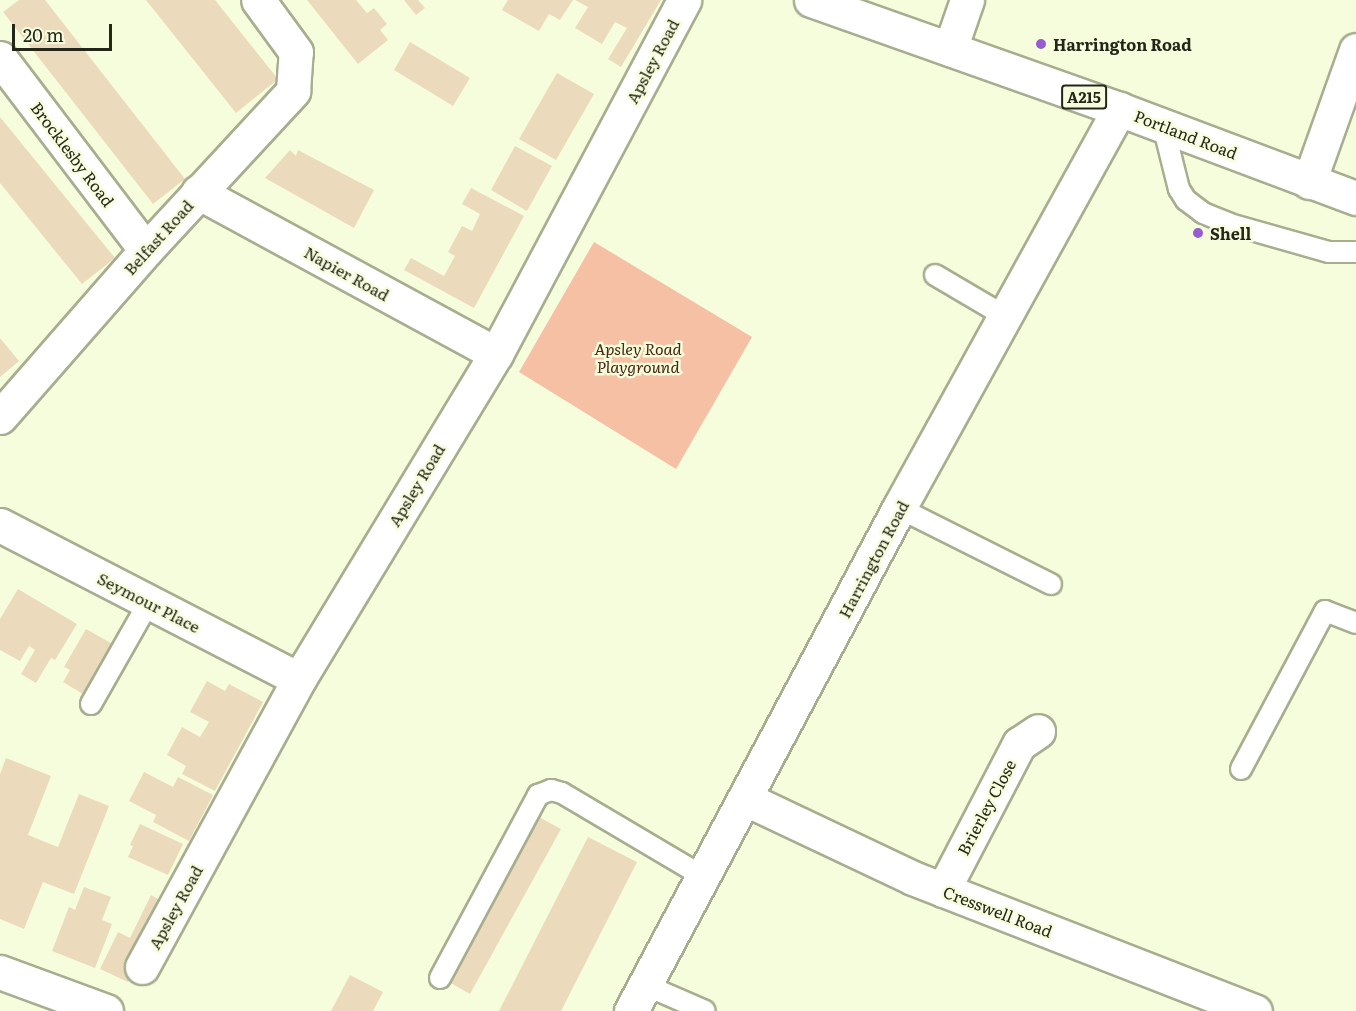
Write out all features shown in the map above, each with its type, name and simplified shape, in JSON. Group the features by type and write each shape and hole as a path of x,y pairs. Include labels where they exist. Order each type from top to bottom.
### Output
{"street":[{"name":"Belfast Road","path":"0,417 198,192 293,92 296,52 258,0"},
{"name":"Apsley Road","path":"142,968 299,679 495,354 684,0"},
{"name":"Portland Road","path":"811,0 1119,109 1356,198"},
{"path":"950,49 967,0"},
{"path":"1309,182 1356,50"},
{"name":"Brocklesby Road","path":"0,58 146,250"},
{"name":"Harrington Road","path":"638,998 899,508 1119,109"},
{"name":"Napier Road","path":"198,192 495,354"},
{"name":"Seymour Place","path":"0,525 299,679"},
{"name":"Brierley Close","path":"943,890 1019,744 1038,731"},
{"name":"Cresswell Road","path":"746,799 875,861 943,890 1255,1011"},
{"path":"0,972 106,1011"}],"lane":[{"path":"1163,125 1179,189 1186,200 1203,213 1230,224 1329,252 1356,252"},
{"path":"935,275 1005,316"},
{"path":"899,508 1052,584"},
{"path":"92,704 149,602"},
{"path":"1241,769 1324,611 1356,623"},
{"path":"440,978 538,795 551,790 562,793 704,877"},
{"path":"638,998 705,1011"}],"green space":[{"name":"Apsley Road Playground","path":"594,242 752,337 676,469 519,372"}],"building":[{"path":"19,0 45,0 185,179 153,204 3,12"},
{"path":"146,0 215,0 278,79 236,113"},
{"path":"307,0 356,0 367,13 374,8 387,24 380,30 388,40 358,64"},
{"path":"404,0 418,0 425,8 416,15"},
{"path":"508,0 573,0 560,20 549,14 539,31 502,10"},
{"path":"575,0 661,0 621,67 608,59 627,28 615,22 602,44 575,28 588,7"},
{"path":"410,42 470,78 453,106 394,70"},
{"path":"557,73 594,94 556,160 519,139"},
{"path":"0,117 115,258 82,284 0,183"},
{"path":"515,146 552,166 527,211 491,190"},
{"path":"290,150 296,156 298,150 374,190 354,228 265,178"},
{"path":"471,188 524,216 474,308 404,270 411,258 444,276 455,256 448,252 462,226 472,231 480,214 462,204"},
{"path":"0,338 19,361 0,377"},
{"path":"18,589 77,624 55,660 51,658 36,683 21,674 35,650 29,646 20,661 0,650 0,619"},
{"path":"86,629 120,648 86,696 63,682 70,670 64,667"},
{"path":"207,681 225,691 229,684 263,702 215,791 182,774 186,766 167,755 182,727 200,737 209,722 190,712"},
{"path":"6,758 51,776 28,835 58,847 79,794 109,806 74,894 43,882 24,929 0,919 0,774"},
{"path":"144,772 173,787 178,777 213,795 189,841 153,822 156,815 129,801"},
{"path":"537,816 561,829 470,994 447,981"},
{"path":"140,824 183,844 168,875 128,857 133,846 130,845"},
{"path":"588,837 637,862 561,1011 499,1011"},
{"path":"84,887 111,897 102,920 112,924 95,968 52,951 69,907 75,910"},
{"path":"151,895 167,904 128,982 100,969 118,932 130,938"},
{"path":"350,975 383,992 373,1011 331,1011"}],"place":[{"name":"Harrington Road","path":"1041,44"},
{"name":"Shell","path":"1198,233"}]}
